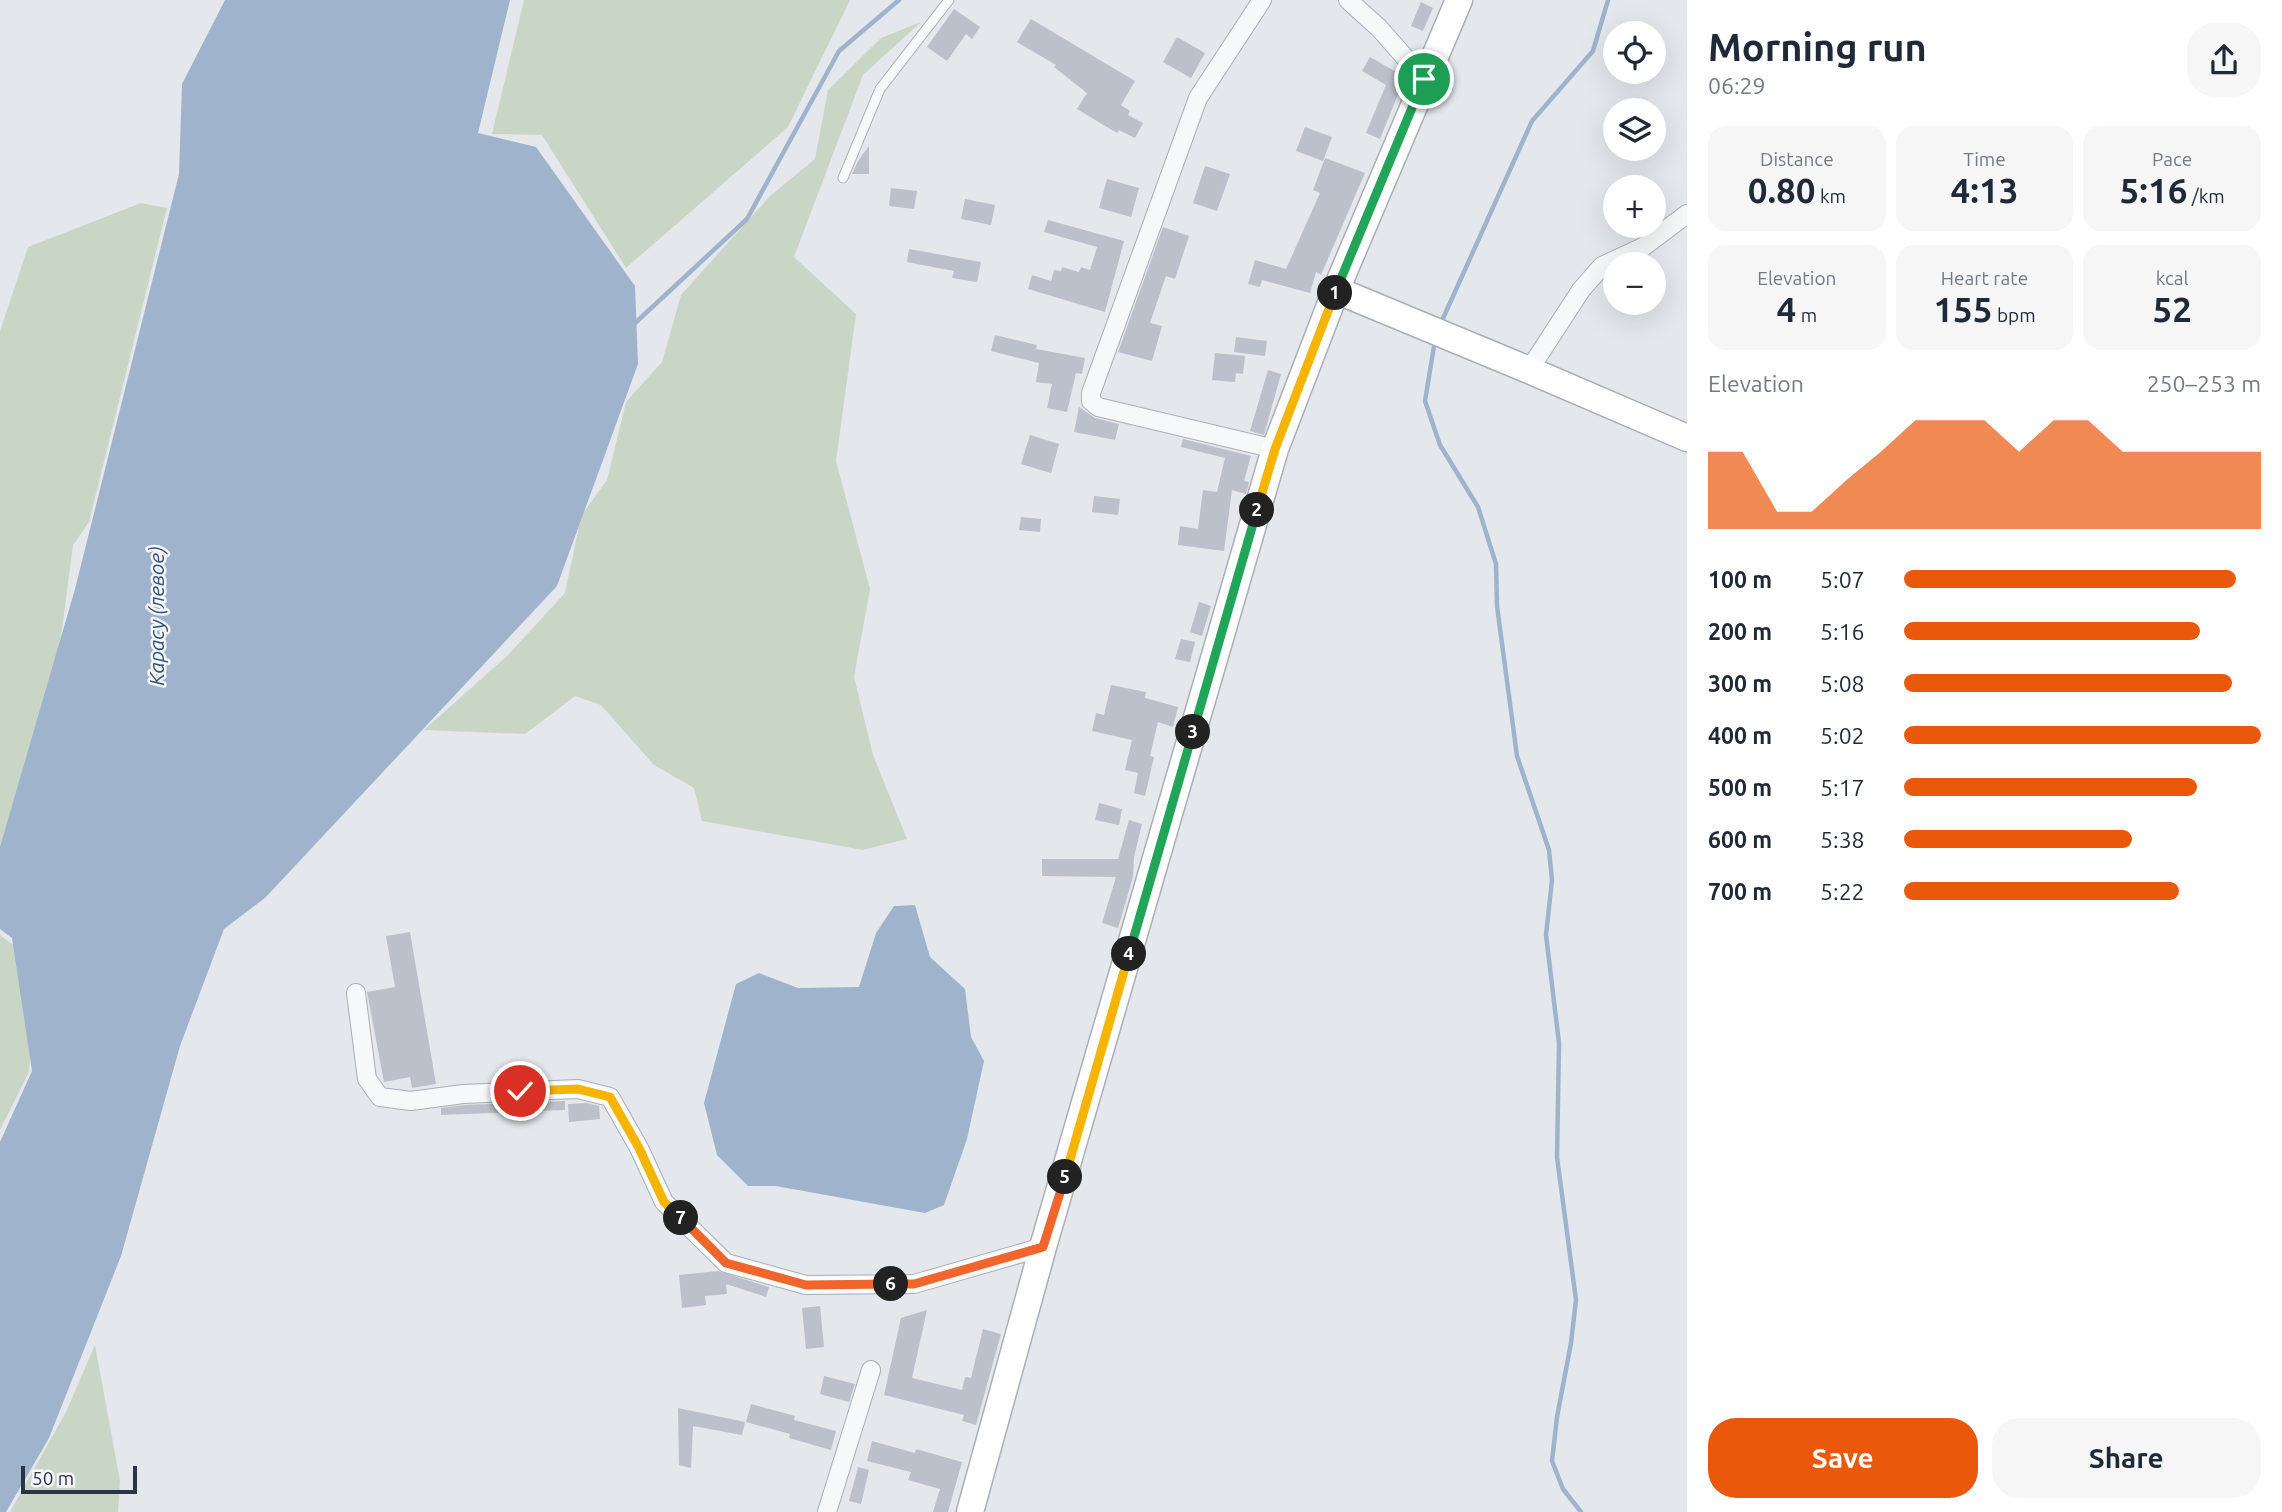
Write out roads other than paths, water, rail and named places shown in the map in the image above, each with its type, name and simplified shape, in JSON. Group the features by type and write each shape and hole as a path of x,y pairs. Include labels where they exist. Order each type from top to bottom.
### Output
{"main road":[{"path":"970,1512 1043,1247 1275,449 1336,290 1458,0"},
{"path":"1336,290 1687,438"}],"street":[{"path":"1262,0 1198,98 1091,393 1091,401 1098,407 1275,449"},
{"path":"1348,0 1379,28 1424,79"},
{"path":"1530,370 1581,290 1602,266 1643,247 1687,214"},
{"path":"356,993 367,1079 380,1097 411,1101 463,1094 578,1089 610,1097 639,1148 664,1202 726,1263 806,1285 914,1284 1043,1247"},
{"path":"827,1512 871,1370"}],"lane":[{"path":"843,177 880,89 949,0"}],"water":[{"name":"Карасу (левое)","path":"225,0 510,0 478,133 536,147 635,286 638,364 557,586 265,898 224,929 180,1046 121,1256 49,1438 6,1512 0,1512 0,1142 32,1071 12,938 0,929 0,847 75,589 179,174 182,84"},
{"path":"915,905 930,957 965,989 971,1037 984,1061 967,1139 944,1205 925,1213 776,1186 748,1186 717,1155 704,1103 736,984 759,973 798,988 859,987 876,933 894,906"}],"waterway":[{"path":"633,325 747,219 839,51 899,0"},
{"path":"1440,325 1532,121 1593,51 1608,0"},
{"path":"1435,340 1425,401 1440,445 1478,507 1496,564 1497,606 1517,756 1549,850 1552,880 1546,935 1559,1043 1557,1157 1576,1300 1552,1461 1563,1489 1581,1512"}]}
